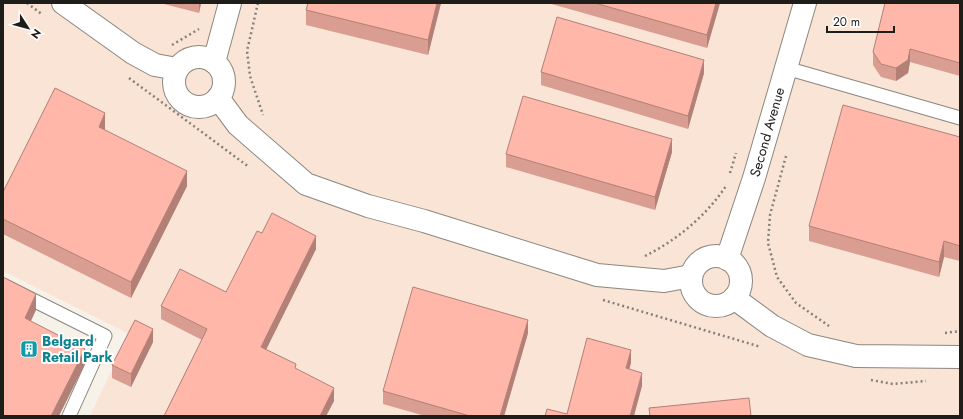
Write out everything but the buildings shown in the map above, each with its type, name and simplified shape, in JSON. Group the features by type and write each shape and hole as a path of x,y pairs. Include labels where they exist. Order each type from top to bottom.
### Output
{"street":[{"path":"63,3 138,56 154,65 178,69"},
{"path":"214,62 230,3"},
{"name":"Second Avenue","path":"727,259 744,208 805,3"},
{"path":"198,56 207,58 214,62 220,68 224,83 218,98 204,106 188,104 182,100 174,85 178,69 183,63 198,56"},
{"path":"218,98 238,125 306,184 368,206 424,221 597,276 664,281 691,276"},
{"path":"712,257 727,259 737,269 740,276 740,284 734,298 720,306 712,306 704,304 693,292 691,276 699,263 705,259 712,257"},
{"path":"734,298 772,326 808,345 856,356 960,357"}],"lane":[{"path":"786,68 960,118"},
{"path":"3,285 105,336 69,416"}],"path":[{"path":"258,3 247,51 250,76 260,112 265,118"},
{"path":"166,45 172,45 186,38 200,29 203,24"},
{"path":"788,149 770,215 768,244 777,276 796,303 834,330"},
{"path":"642,258 668,244 712,206 726,186 737,150"},
{"path":"937,333 960,332"}],"shaded area":[{"path":"3,3 960,3 960,416 90,416 129,334 3,271"}],"place":[{"name":"Belgard Retail Park","path":"29,349"}]}
